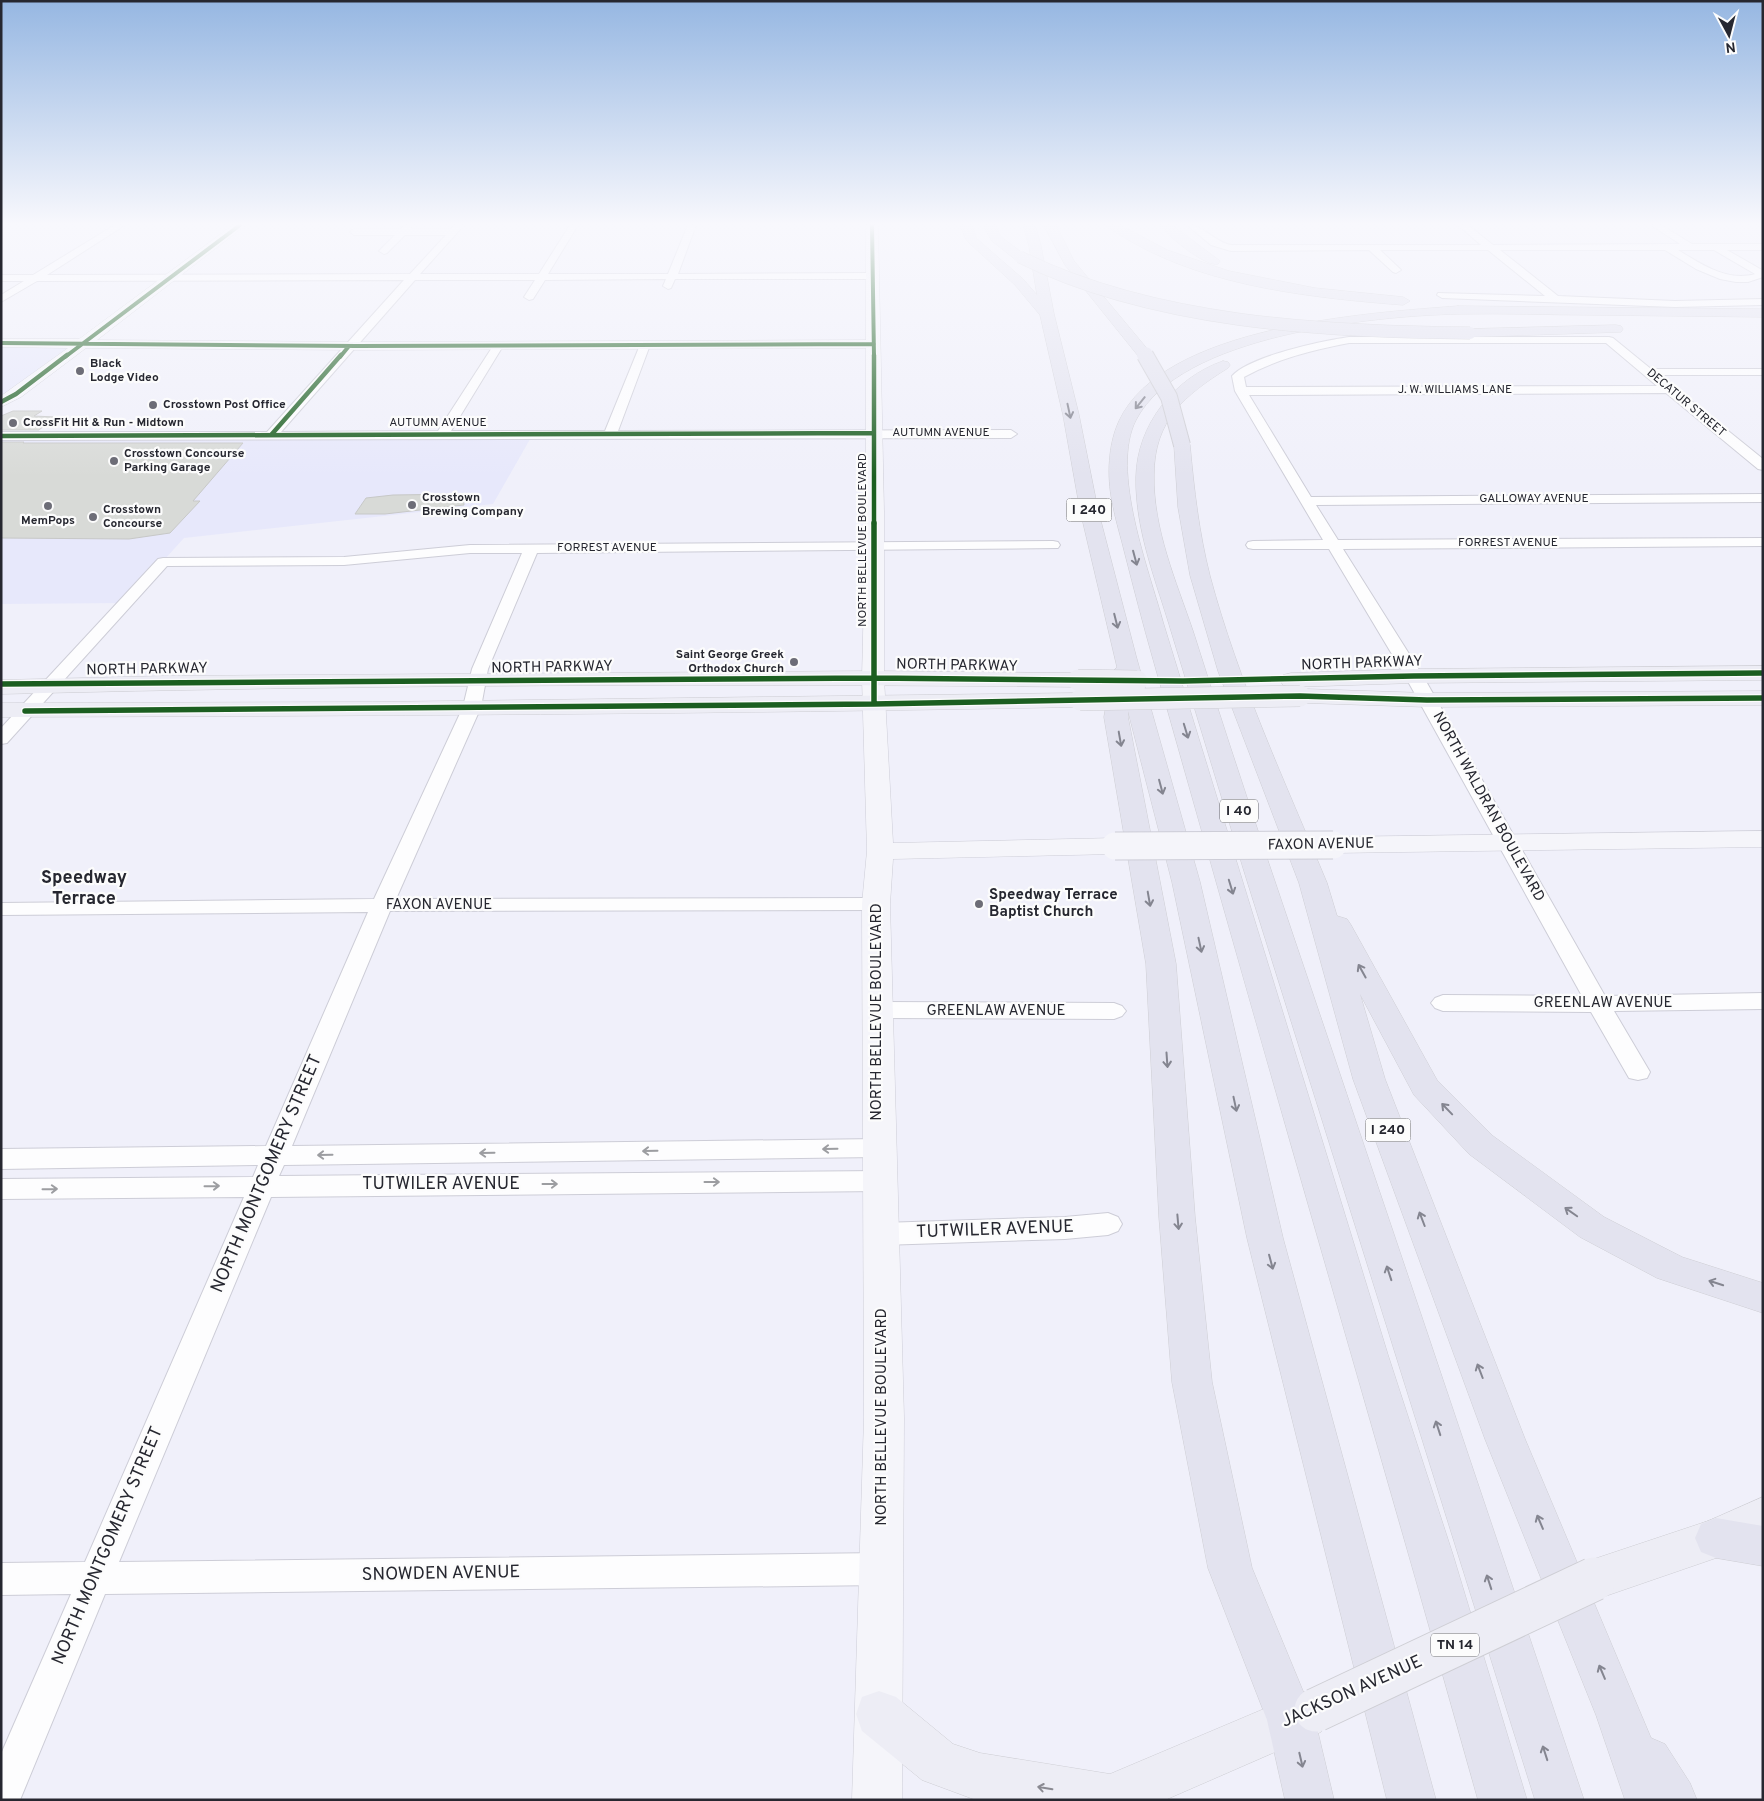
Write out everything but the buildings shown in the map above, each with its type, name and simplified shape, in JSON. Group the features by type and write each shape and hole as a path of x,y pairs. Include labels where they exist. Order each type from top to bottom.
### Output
{"highway":[{"path":"1043,309 1047,314"},
{"name":"I 240","path":"1046,309 1071,415 1089,510 1125,656 1186,882 1265,1238 1412,1800"},
{"name":"I 240","path":"1107,309 1144,354 1163,383 1176,412 1182,444 1187,507 1200,575 1230,671 1313,883 1369,1078 1505,1439 1619,1715 1650,1800"},
{"path":"1185,309 1219,315 1341,329 1470,333 1632,328"},
{"path":"1587,309 1657,312"},
{"name":"I 40","path":"1502,1800 1153,622 1120,498 1118,456 1127,421 1138,405 1158,384 1176,371 1205,356 1267,335 1345,320 1427,312 1512,310 1763,313"},
{"name":"I 40","path":"1560,1800 1157,557 1145,501 1144,459 1158,420 1186,388 1228,363 1297,340 1363,327 1463,319 1580,317 1763,321"},
{"path":"1699,326 1763,321"},
{"path":"1125,656 1116,717 1161,964 1177,1217 1192,1382 1230,1568 1304,1715 1310,1800"},
{"path":"1313,883 1425,1087 1482,1145 1592,1227 1670,1268 1763,1298"},
{"path":"1716,1538 1763,1546"},
{"path":"1619,1715 1673,1800"}],"main road":[{"name":"NORTH PARKWAY","path":"1,685 874,704 1079,690 1295,688 1414,676 1763,673"},
{"name":"NORTH PARKWAY","path":"1,711 474,695 873,678 1079,690"},
{"name":"NORTH PARKWAY","path":"1295,688 1427,700 1763,698"},
{"name":"JACKSON AVENUE","path":"1109,1799 1304,1715 1594,1579 1716,1538 1763,1516"},
{"path":"878,1714 939,1763 980,1777 1109,1799"}],"street":[{"path":"1,402 16,394 128,309"},
{"path":"272,434 382,309"},
{"name":"NORTH BELLEVUE BOULEVARD","path":"873,309 873,678 880,851 876,904 878,1148 882,1234 884,1418 877,1800"},
{"name":"DECATUR STREET","path":"1241,391 1238,376 1250,369 1269,360 1327,343 1348,340 1609,340 1763,466"},
{"path":"1,343 349,346 874,344"},
{"path":"611,433 645,345"},
{"path":"443,434 498,346"},
{"path":"1649,372 1763,372"},
{"name":"J. W. WILLIAMS LANE","path":"1241,391 1669,389"},
{"name":"NORTH WALDRAN BOULEVARD","path":"1241,391 1306,501 1414,676 1638,1072"},
{"name":"AUTUMN AVENUE","path":"1,436 611,433 1012,434"},
{"name":"GALLOWAY AVENUE","path":"1306,501 1763,498"},
{"name":"FORREST AVENUE","path":"1253,545 1763,542"},
{"name":"FORREST AVENUE","path":"50,685 163,562 344,561 470,549 1053,545"},
{"name":"NORTH MONTGOMERY STREET","path":"1,1799 382,904 474,695 480,669 532,548"},
{"path":"1,739 50,685"},
{"name":"FAXON AVENUE","path":"880,851 1115,846 1763,839"},
{"name":"FAXON AVENUE","path":"1,909 382,904 876,904"},
{"name":"GREENLAW AVENUE","path":"1444,1003 1763,1002"},
{"name":"GREENLAW AVENUE","path":"878,1010 1114,1012"},
{"name":"TUTWILER AVENUE","path":"1,1159 878,1148"},
{"name":"TUTWILER AVENUE","path":"1,1189 880,1181"},
{"name":"TUTWILER AVENUE","path":"882,1234 1065,1228 1108,1224"},
{"name":"SNOWDEN AVENUE","path":"1,1579 881,1569"}],"shaded area":[{"path":"1,343 82,344 1,402"},
{"path":"533,434 493,504 184,538 125,603 1,604 1,436"}],"cycle path":[{"path":"1,402 16,394 129,309"},
{"path":"873,309 874,704"},
{"path":"1,343 357,346 874,344"},
{"path":"272,434 349,346"},
{"path":"1,436 874,433"},
{"path":"1,684 873,678 1183,681 1414,676 1763,673"},
{"path":"25,711 874,704 1300,696 1427,700 1763,698"}],"place":[{"name":"Black Lodge Video","path":"80,371"},
{"name":"Crosstown Post Office","path":"153,405"},
{"name":"CrossFit Hit & Run - Midtown","path":"13,423"},
{"name":"Crosstown Concourse Parking Garage","path":"114,461"},
{"name":"Crosstown Brewing Company","path":"412,505"},
{"name":"MemPops","path":"48,506"},
{"name":"Crosstown Concourse","path":"93,517"},
{"name":"Saint George Greek Orthodox Church","path":"794,662"},
{"name":"Speedway Terrace Baptist Church","path":"979,904"}],"district":[{"name":"Speedway Terrace","path":"84,888"}]}
